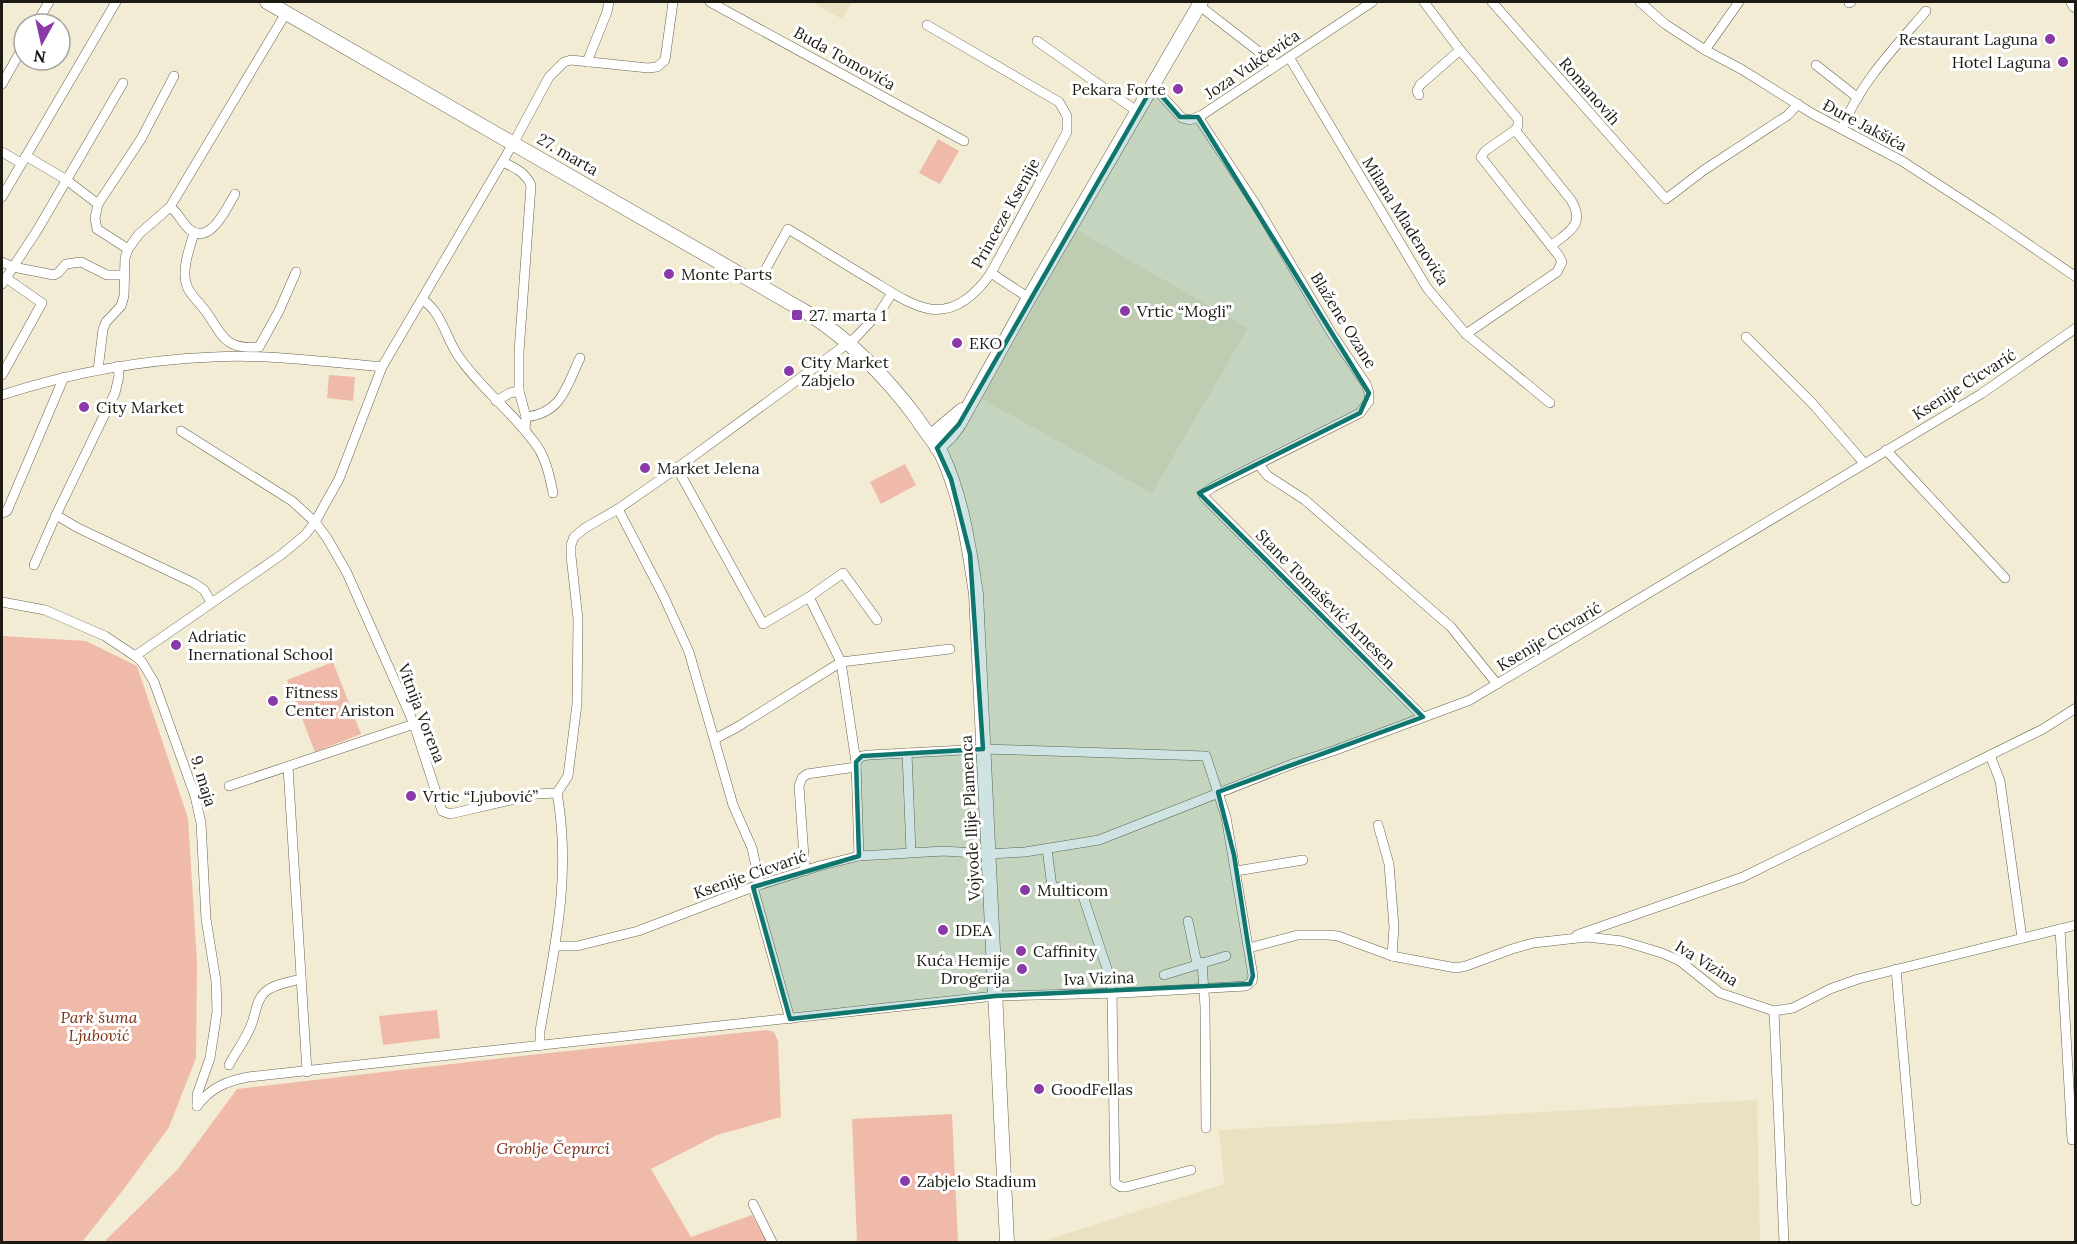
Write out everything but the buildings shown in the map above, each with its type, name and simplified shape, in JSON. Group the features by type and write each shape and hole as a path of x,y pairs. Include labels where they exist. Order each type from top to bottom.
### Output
{"street":[{"path":"2,197 116,2"},
{"name":"27. marta","path":"267,2 514,142 811,315 849,343 886,378 933,442"},
{"path":"587,62 609,2"},
{"path":"135,656 281,555 305,535 330,499 382,367 503,162 549,77 557,67 571,60 657,67 664,60 673,2"},
{"name":"Buda Tomovića","path":"710,2 964,141"},
{"name":"Joza Vukčevića","path":"1153,86 1180,117 1190,120 1198,117 1372,2"},
{"path":"1424,2 1460,50 1518,118 1518,126 1515,130 1485,151 1481,157 1562,262 1557,272 1466,334"},
{"name":"Romanovih","path":"1492,2 1666,199 1704,170 1788,115 1798,104"},
{"name":"Đure Jakšića","path":"1640,2 1665,24 1705,50 1902,161 1994,220 2076,277"},
{"path":"1705,50 1739,2"},
{"path":"933,442 951,435 1153,86 1198,3 1276,65"},
{"path":"1842,129 1858,98 1884,59 1926,11"},
{"path":"98,370 103,329 106,322 121,306 124,296 128,249 139,234 170,207 286,13"},
{"name":"Princeze Ksenije","path":"759,283 788,230 892,293 911,303 931,309 958,304 969,298 982,286 991,273 1067,132 1067,116 1059,102 927,25"},
{"path":"1037,41 1138,112"},
{"path":"1419,95 1417,91 1420,85 1460,50"},
{"name":"Milana Mladenovića","path":"1289,57 1427,288 1466,334 1550,403"},
{"path":"1816,65 1858,98"},
{"path":"2,84 12,66"},
{"path":"128,249 97,229 95,218 98,204 141,139 174,76"},
{"path":"2,375 42,303 4,281 38,229 65,179 123,83"},
{"name":"Blažene Ozane","path":"1198,117 1256,205 1332,334 1366,384 1369,393 1368,404 1360,412 1206,491 1203,494 1208,502"},
{"path":"1515,130 1578,211 1578,220 1574,228 1551,246"},
{"path":"2,152 24,159 65,179 98,204"},
{"path":"503,162 526,175 531,191 519,352 519,391 526,417 525,430"},
{"path":"170,207 186,227 194,233 205,232 217,224 235,194"},
{"path":"194,233 185,273 185,282 189,290 224,339 238,347 260,348"},
{"path":"2,262 13,267 54,275 66,264 81,262 106,274 124,275"},
{"path":"262,358 260,348 296,272"},
{"path":"991,273 1029,298"},
{"path":"540,1046 540,1031 561,914 564,836 557,793 568,776 577,704 578,631 577,598 571,556 573,541 577,534 677,468 849,343 880,312 892,293"},
{"path":"423,300 435,313 463,363 525,430 545,462 554,493"},
{"name":"Ksenije Cicvarić","path":"556,946 585,945 638,931 756,886 859,856 958,851 988,854 1047,849 1099,840 1218,792 1470,700 1981,393 2076,328"},
{"path":"1746,337 1812,402 1864,463"},
{"path":"2,395 64,377 118,366 213,357 262,358 382,367"},
{"path":"526,417 553,408 580,358"},
{"path":"34,564 115,393 119,376 118,366"},
{"path":"2,513 7,511 14,498 64,377"},
{"path":"496,400 519,391"},
{"name":"Vitnija Vorena","path":"182,431 292,501 315,522 327,538 347,573 414,724 440,807 445,813 450,814 536,794 557,793"},
{"name":"Vojvode Ilije Plamenca","path":"933,442 951,479 961,510 976,594 1007,1242"},
{"path":"1886,450 2005,578"},
{"path":"1258,464 1265,473 1305,500 1451,627 1497,684"},
{"path":"677,468 764,624 843,573 877,620"},
{"name":"Stane Tomašević Arnesen","path":"1208,502 1423,717"},
{"path":"618,509 685,641 716,739 733,805 752,848 756,886 790,1019"},
{"path":"56,515 78,528 194,583 204,590 211,602"},
{"path":"808,597 841,662 856,764 859,856"},
{"name":"9. maja","path":"2,602 34,607 60,615 111,639 135,656 154,682 195,796 201,823 206,919 217,996 216,1027 207,1069 197,1095 197,1106 211,1091 228,1082"},
{"path":"716,739 841,662 950,649"},
{"path":"1565,939 1743,878 2043,729 2076,708"},
{"path":"229,786 414,724"},
{"path":"805,871 799,786 802,778 807,774 856,764 862,756 869,755 983,749"},
{"name":"Iva Vizina","path":"228,1082 248,1077 995,996 1112,993 1250,984 1253,976 1249,948 1226,817 1206,756 983,749"},
{"path":"907,753 911,852"},
{"path":"1990,755 2000,781 2022,938"},
{"path":"288,767 307,1072"},
{"path":"1378,825 1389,864 1394,927 1392,956"},
{"path":"1047,849 1052,886 1075,888 1083,896 1110,978 1114,1184 1126,1187 1191,1170"},
{"path":"1236,871 1303,860"},
{"path":"1188,921 1204,987 1206,1128"},
{"path":"1784,1242 1774,1011 1793,1008 1830,989 1896,969 2076,925"},
{"path":"2060,929 2072,1140"},
{"name":"Iva Vizina","path":"1249,948 1299,935 1338,936 1392,956 1456,968 1533,943 1587,937 1622,941 1662,953 1680,962 1720,993 1774,1011"},
{"path":"1164,975 1226,956"},
{"path":"1896,969 1916,1201"},
{"path":"229,1065 246,1038 258,1002 265,992 279,985 301,979"},
{"path":"207,1069 214,1076 228,1082"},
{"path":"753,1204 772,1242"}],"highlighted area":[{"path":"1153,86 1180,117 1198,117 1369,393 1360,413 1199,493 1423,717 1218,792 1234,855 1253,976 1250,984 995,996 790,1019 753,887 859,856 856,762 862,756 983,749 970,554 951,479 937,448 959,424"}],"shaded area":[{"path":"811,2 852,2 842,19"},
{"path":"1077,230 1248,328 1152,493 982,399"},
{"path":"1757,1100 1760,1242 1040,1242 1224,1184 1219,1130"}],"green space":[{"path":"938,139 959,151 940,184 919,173"},
{"path":"329,375 355,377 353,401 327,398"},
{"path":"905,464 916,485 881,504 870,482"},
{"name":"Park šuma Ljubović","path":"2,636 86,641 137,666 188,818 197,962 196,1058 169,1127 82,1242 2,1242"},
{"path":"333,662 361,734 315,752 287,680"},
{"path":"437,1010 440,1038 383,1045 379,1016"},
{"name":"Groblje Čepurci","path":"766,1030 774,1032 778,1041 781,1117 717,1135 651,1169 691,1237 752,1215 767,1242 104,1242 178,1169 237,1089"},
{"name":"Zabjelo Stadium","path":"952,1114 958,1242 857,1242 852,1119"}],"place":[{"name":"Restaurant Laguna","path":"2050,39"},
{"name":"Hotel Laguna","path":"2063,62"},
{"name":"Pekara Forte","path":"1178,89"},
{"name":"Monte Parts","path":"669,274"},
{"name":"Vrtic “Mogli”","path":"1125,311"},
{"name":"27. marta 1","path":"797,315"},
{"name":"EKO","path":"957,343"},
{"name":"City Market Zabjelo","path":"789,371"},
{"name":"City Market","path":"84,407"},
{"name":"Market Jelena","path":"645,468"},
{"name":"Adriatic Inernational School","path":"176,645"},
{"name":"Fitness Center Ariston","path":"273,701"},
{"name":"Vrtic “Ljubović”","path":"411,796"},
{"name":"Multicom","path":"1025,890"},
{"name":"IDEA","path":"943,930"},
{"name":"Caffinity","path":"1021,951"},
{"name":"Kuća Hemije Drogerija","path":"1022,969"},
{"name":"GoodFellas","path":"1039,1089"},
{"name":"Zabjelo Stadium","path":"905,1181"}]}
